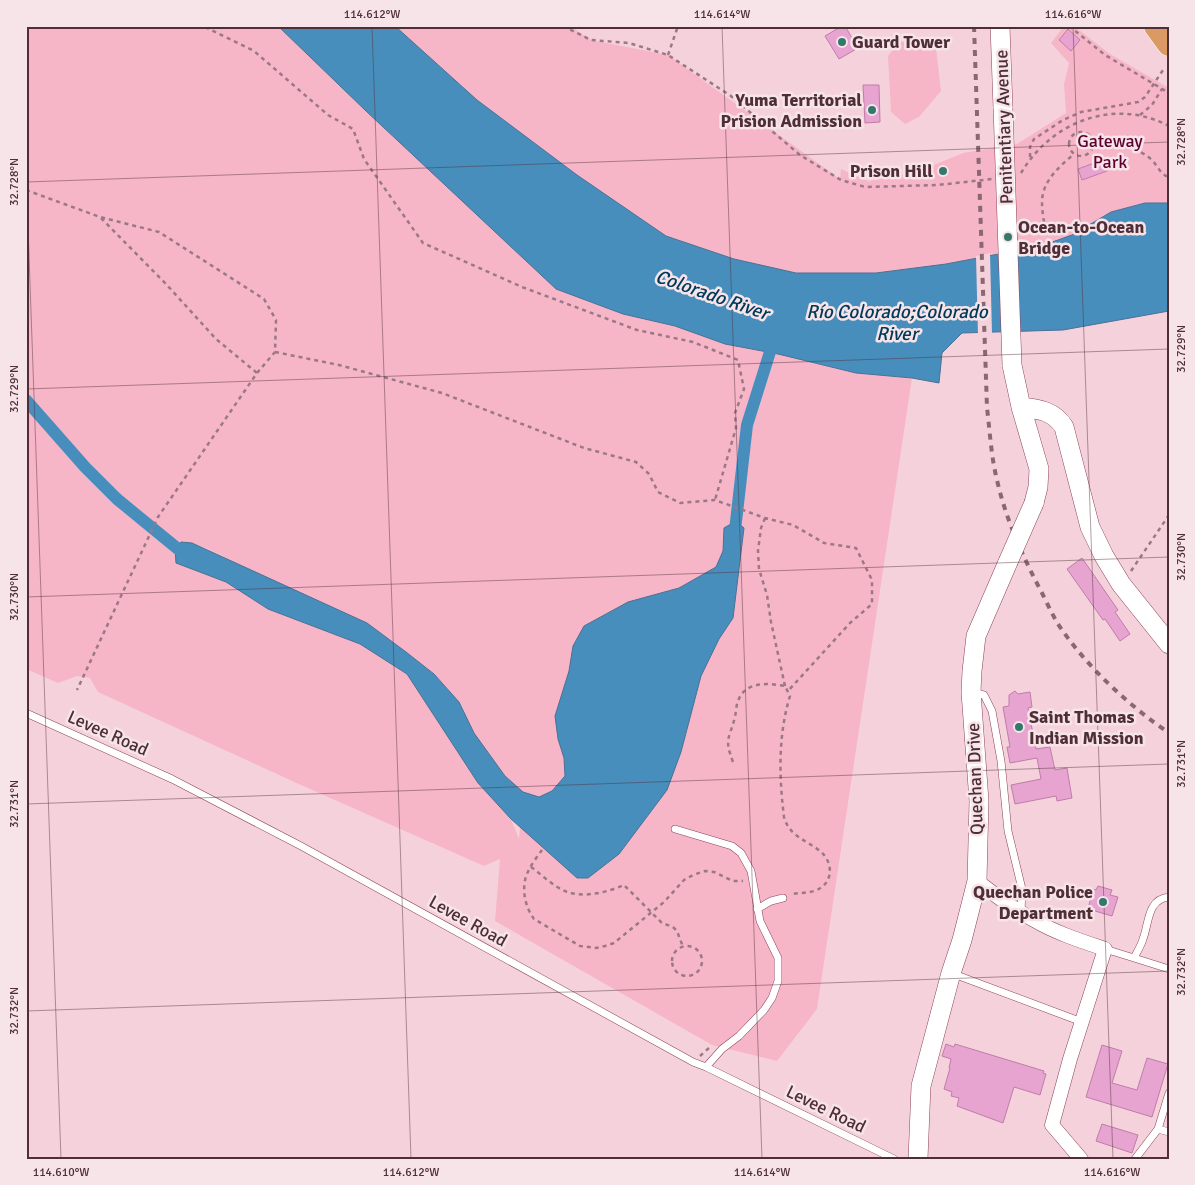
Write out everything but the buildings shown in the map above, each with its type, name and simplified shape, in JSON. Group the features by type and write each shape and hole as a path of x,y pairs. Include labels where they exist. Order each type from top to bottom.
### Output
{"highway":[{"path":"1156,26 1169,44"}],"street":[{"name":"Penitentiary Avenue","path":"1000,26 1012,365 1021,406"},
{"name":"Quechan Drive","path":"918,1159 921,1086 977,880 979,801 971,692 976,636 1034,503 1038,487 1039,469 1021,406"},
{"path":"1021,406 1049,412 1064,427 1090,527 1104,556 1121,584 1169,644"},
{"path":"977,880 1034,921 1105,949 1052,1125 1081,1159"}],"lane":[{"path":"971,692 984,695 992,711 1001,761 1008,831 1022,889 1021,912"},
{"name":"Levee Road","path":"26,713 172,779 301,846 693,1062 894,1159"},
{"path":"675,829 732,846 742,853 751,871 760,921 778,958 778,981 772,998 764,1010 739,1036 722,1049 706,1067"},
{"path":"1134,958 1144,938 1148,916 1154,904 1163,897 1169,897"},
{"path":"757,909 771,901 783,898"},
{"path":"1105,949 1169,970"},
{"path":"951,974 1082,1022"},
{"path":"1135,1159 1158,1129 1169,1093"},
{"path":"1158,1129 1169,1132"}],"path":[{"path":"207,26 207,28 254,51 328,115 353,129 364,159 423,244 522,287 637,330 693,342 738,360 744,389 735,413 736,428 715,500"},
{"path":"563,26 591,40 629,43 668,55 731,96 800,155 841,180 865,186 938,186 992,179"},
{"path":"668,55 678,26"},
{"path":"1069,26 1105,55 1169,92"},
{"path":"1030,157 1030,147 1034,139 1064,120 1088,111 1138,102 1145,97 1163,70"},
{"path":"1140,115 1152,105 1162,89"},
{"path":"1019,176 1030,157 1048,141 1068,127 1088,118 1113,114 1140,115 1169,126"},
{"path":"1076,123 1078,132"},
{"path":"1078,132 1086,132 1092,138 1094,145 1090,153 1086,155 1074,154 1070,148 1069,143 1072,136 1078,132"},
{"path":"1094,145 1122,146 1137,150 1152,160 1164,176 1169,177"},
{"path":"1045,230 1042,200 1049,179 1074,154"},
{"path":"26,190 100,217 159,232 264,299 276,320 275,352 257,373 158,517 77,690"},
{"path":"100,217 166,284 216,339 257,373"},
{"path":"275,352 339,365 442,393 584,448 636,462 650,474 658,492 680,503 715,500 765,518 793,525 824,543 856,548 872,580 872,604 850,623 788,691"},
{"path":"1121,584 1169,515"},
{"path":"765,518 761,528 758,550 759,569 768,595 770,622 785,686"},
{"path":"531,867 566,892 594,893 613,890 624,885 662,924 673,927 683,947"},
{"path":"688,946 697,950 702,958 700,968 693,974 679,973 674,966 673,956 683,947 688,946"},
{"path":"693,1062 712,1045"}],"green space":[{"path":"26,26 280,26 556,289 623,314 675,326 725,344 778,354 856,373 912,378 817,1009 777,1061 712,1045 495,921 500,859 484,866 98,692 90,678 77,676 58,683 26,669","holes":["181,542 193,543 367,623 434,674 459,702 474,733 505,776 523,792 519,839 511,819 478,783 407,674 360,644 268,609 226,582 176,563"]},
{"name":"Gateway Park","path":"395,26 570,26 591,40 668,55 840,179 841,169 868,181 914,173 963,153 1017,144 1066,113 1064,84 1069,63 1051,43 1064,26 1074,26 1110,54 1169,88 1169,203 1145,203 1111,212 1072,235 1041,246 946,264 876,273 796,273 734,259 666,236 577,175 477,100"},
{"path":"935,40 941,91 919,117 905,124 891,112 888,56 899,42"}],"water":[{"name":"Río Colorado;Colorado River","path":"278,26 395,26 477,100 577,175 666,236 734,259 796,273 876,273 946,264 1041,246 1072,235 1111,212 1145,203 1169,203 1169,311 1063,330 962,333 942,353 939,383 912,378 856,373 778,354 725,344 675,326 623,314 556,289"},
{"path":"736,521 744,528 733,618 719,639 701,676 681,752 667,790 619,854 588,878 577,878 511,819 478,783 407,674 360,644 268,609 226,582 176,563 175,549 181,542 192,543 367,623 434,674 459,702 474,733 505,776 523,792 539,797 552,791 565,776 564,758 558,739 555,716 569,671 573,646 584,626 628,602 679,588 716,567 723,551 724,528"}],"pier":[{"path":"990,253 992,334 978,335 976,256"}],"waterway":[{"path":"734,539 747,425 775,336"},
{"path":"26,400 85,467 117,499 189,558"}],"railway":[{"path":"974,26 987,408 993,462 1001,495 1010,524 1022,552 1058,624 1081,654 1108,683 1138,710 1169,733"}],"place":[{"name":"Guard Tower","path":"842,42"},
{"name":"Yuma Territorial Prision Admission","path":"872,110"},
{"name":"Prison Hill","path":"943,171"},
{"name":"Ocean-to-Ocean Bridge","path":"1008,237"},
{"name":"Saint Thomas Indian Mission","path":"1019,727"},
{"name":"Quechan Police Department","path":"1103,902"}],"water label":[{"name":"Colorado River","path":"712,295"}]}
